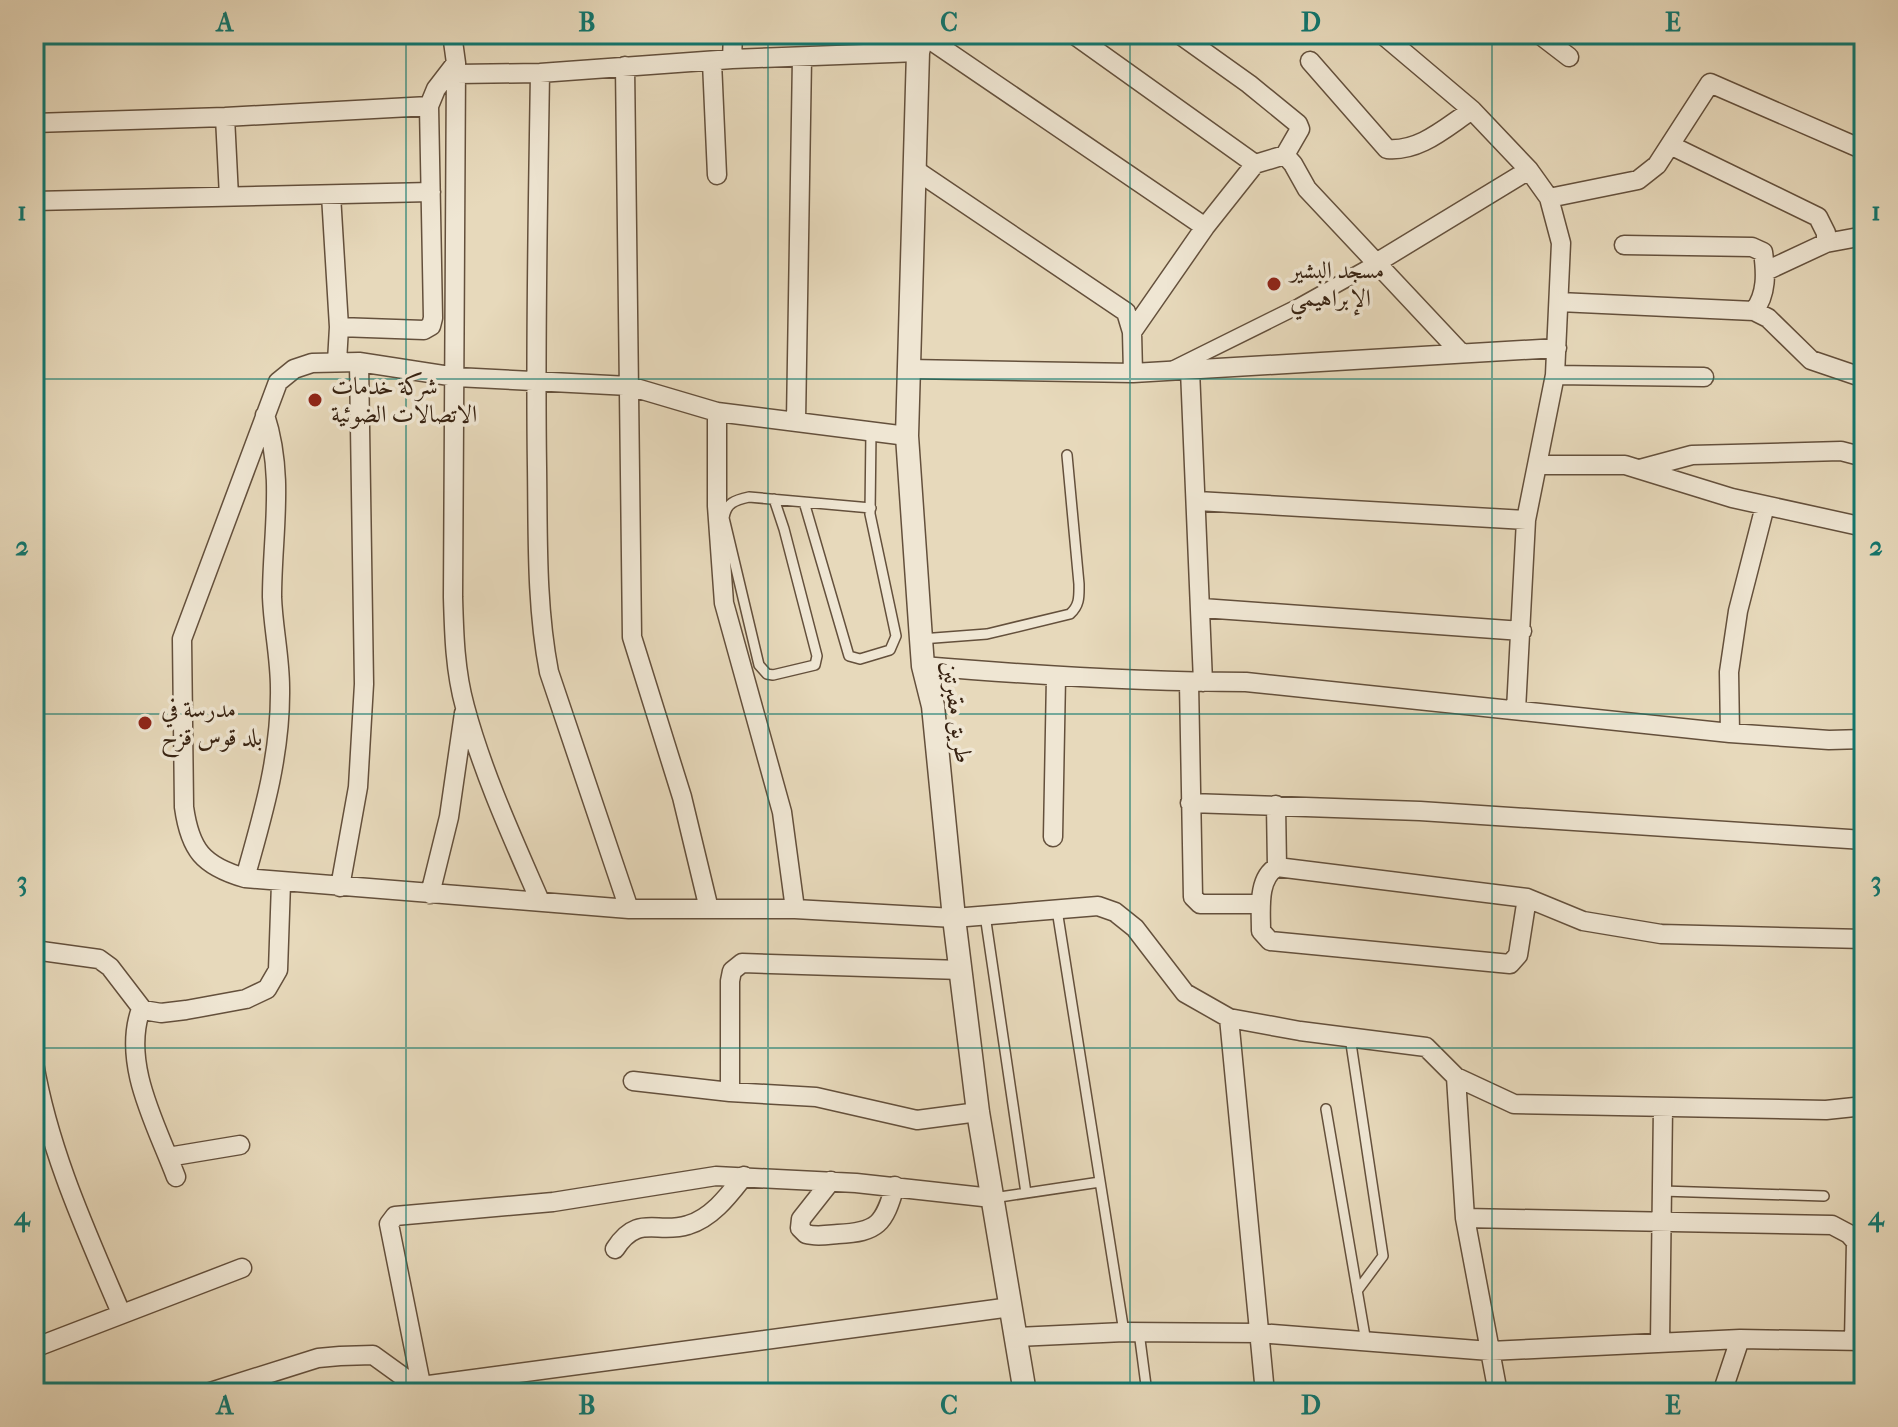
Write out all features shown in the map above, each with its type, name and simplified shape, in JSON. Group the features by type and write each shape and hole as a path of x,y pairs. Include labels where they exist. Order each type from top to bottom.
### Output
{"street":[{"path":"452,34 456,69 454,629 465,706 500,805 540,901"},
{"path":"732,59 733,34"},
{"path":"1073,34 1255,164"},
{"path":"1132,332 1205,227 1255,164 1285,155 1300,129 1298,124 1249,84 1179,34"},
{"path":"1382,34 1472,110 1529,170 1549,198 1561,243 1555,375 1526,520 1516,710"},
{"path":"1539,34 1569,57"},
{"path":"339,327 424,330 431,326 429,106 441,82 456,69 540,73 732,59 802,58 921,41 1205,227"},
{"name":"طريق مقبرتين","path":"921,41 914,169 907,436 923,666 933,706 954,918 978,1112 1025,1393"},
{"path":"796,421 802,58"},
{"path":"1310,61 1387,149 1404,151 1421,144 1472,110"},
{"path":"712,62 717,175"},
{"path":"625,66 632,637 682,797 709,909"},
{"path":"540,73 535,382 538,579 542,634 549,672 629,909"},
{"path":"1549,198 1638,180 1657,165 1710,83 1864,150"},
{"path":"34,123 429,106"},
{"path":"225,117 229,197"},
{"path":"1670,145 1818,217 1826,233 1826,243"},
{"path":"1285,155 1307,189 1460,352"},
{"path":"914,169 1126,312 1132,332 1133,373"},
{"path":"1168,371 1299,306 1529,170"},
{"path":"34,201 431,192"},
{"path":"331,195 339,327 337,362"},
{"path":"1766,271 1826,243 1864,236"},
{"path":"1624,245 1752,247 1763,252 1766,271 1763,300 1754,311"},
{"path":"1559,302 1754,311 1768,318 1811,360 1864,378"},
{"path":"909,369 1133,373 1557,348"},
{"path":"340,887 358,787 364,684 359,362"},
{"path":"907,436 717,412 629,386 456,377 359,362 312,363 285,375 278,382 265,415 182,639 184,807 187,829 206,862 245,878 281,883 629,909 795,909 954,918 1098,906 1115,912 1135,928 1185,993 1229,1018 1426,1047 1456,1077 1514,1104 1826,1110 1864,1106"},
{"path":"1190,370 1202,608 1190,803 1193,897 1200,904 1261,904"},
{"path":"1555,375 1704,377"},
{"path":"717,412 717,506 724,603 782,812 795,909"},
{"path":"245,878 273,780 280,687 272,597 276,465 273,440 265,415"},
{"path":"1640,469 1692,455 1841,451 1864,457"},
{"path":"1537,465 1625,465 1732,498 1864,527"},
{"path":"1197,501 1526,520"},
{"path":"1730,733 1729,672 1735,626 1765,506"},
{"path":"1202,608 1522,631"},
{"path":"923,666 1056,677 1246,682 1730,733 1864,739"},
{"path":"1053,837 1056,677"},
{"path":"430,894 449,817 465,706"},
{"path":"1190,803 1420,811 1864,840"},
{"path":"1276,805 1277,867"},
{"path":"1527,898 1518,955 1510,964 1270,941 1261,931 1265,879 1268,872 1277,867 1527,898 1583,921 1661,934 1864,939"},
{"path":"34,950 99,959 110,967 141,1009 161,1013 246,999 267,989 278,970 281,883"},
{"path":"730,1092 730,981 732,971 742,963 961,970"},
{"path":"141,1009 135,1026 139,1074 176,1177"},
{"path":"1229,1018 1265,1393"},
{"path":"34,1063 43,1115 65,1179 121,1313"},
{"path":"1456,1077 1465,1218 1498,1393"},
{"path":"633,1081 730,1092 816,1097 917,1120 978,1112"},
{"path":"1660,1343 1663,1107"},
{"path":"168,1157 240,1145"},
{"path":"421,1384 389,1224 395,1216 553,1202 716,1176 895,1186 992,1198"},
{"path":"615,1249 629,1232 641,1227 692,1225 724,1201 744,1176"},
{"path":"831,1181 801,1219 800,1228 806,1234 869,1230 884,1217 895,1186"},
{"path":"1017,1337 1131,1332 1259,1333 1490,1351 1740,1339 1859,1341 1856,1242 1849,1234 1832,1225 1465,1218"},
{"path":"34,1348 242,1268"},
{"path":"207,1393 318,1358 373,1355 409,1381 429,1385 1011,1307"},
{"path":"1722,1393 1740,1339"},
{"path":"34,1385 37,1393"}],"lane":[{"path":"804,502 849,656 856,659 890,650 896,636 873,534 871,431"},
{"path":"921,639 1007,630 1070,614 1074,610 1079,602 1079,584 1067,455"},
{"path":"774,499 817,656 815,665 773,675 767,674 759,665 724,518 725,510 738,499 749,497 774,499 871,508"},
{"path":"1057,910 1100,1182 1147,1393"},
{"path":"985,915 1026,1193"},
{"path":"1350,1037 1383,1256 1357,1291"},
{"path":"1326,1109 1366,1342"},
{"path":"992,1198 1100,1182"},
{"path":"1662,1191 1824,1196"}],"place":[{"name":"مسجد البشير الإبراهيمي","path":"1274,284"},
{"name":"شركة خدمات الاتصالات الضوئية","path":"315,400"},
{"name":"مدرسة في بلد قوس قزح","path":"145,723"}]}
